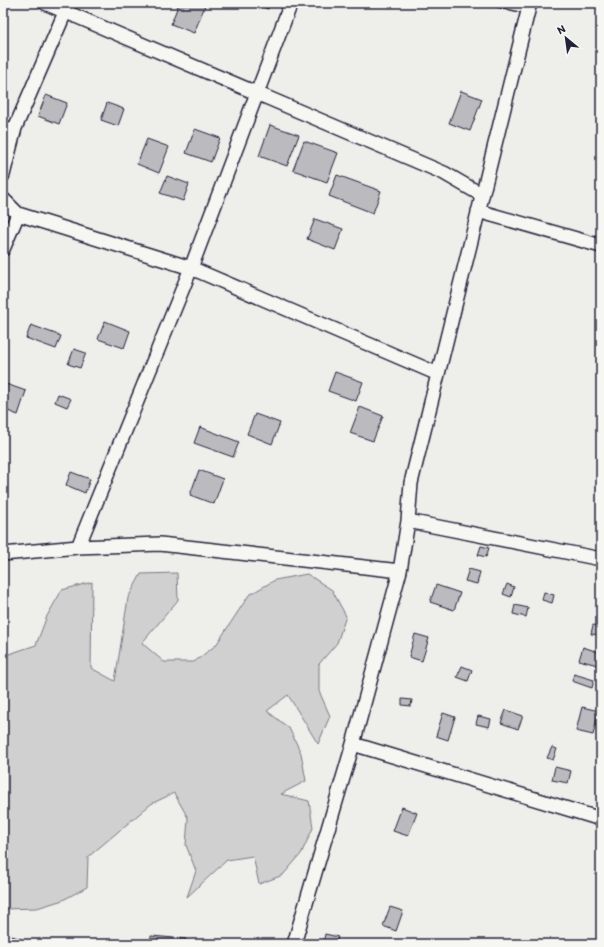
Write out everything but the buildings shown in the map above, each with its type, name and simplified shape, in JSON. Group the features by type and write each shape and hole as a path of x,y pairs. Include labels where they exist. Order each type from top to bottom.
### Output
{"street":[{"path":"45,3 68,7 256,94 444,173 482,194"},
{"path":"78,547 192,268 291,3"},
{"path":"3,175 9,126 68,7"},
{"path":"294,944 353,744 400,571 408,521 411,483 529,7"},
{"path":"3,199 18,214 192,268 438,374"},
{"path":"478,211 601,246"},
{"path":"3,249 18,214"},
{"path":"408,521 601,559"},
{"path":"3,554 78,547 160,544 400,571"},
{"path":"353,744 601,819"}],"lane":[{"path":"497,3 529,7"}],"shaded area":[{"path":"177,573 178,600 142,643 164,662 194,662 216,645 249,595 275,580 307,574 332,590 346,616 337,643 319,664 319,691 330,716 318,744 288,695 267,711 289,728 301,753 306,781 281,794 309,801 313,828 301,854 283,875 259,884 253,856 227,860 187,897 196,871 186,845 188,818 174,793 151,804 88,857 87,887 63,900 37,908 3,909 3,650 9,654 36,645 47,616 62,590 92,582 91,668 115,681 128,598 141,574"}]}
